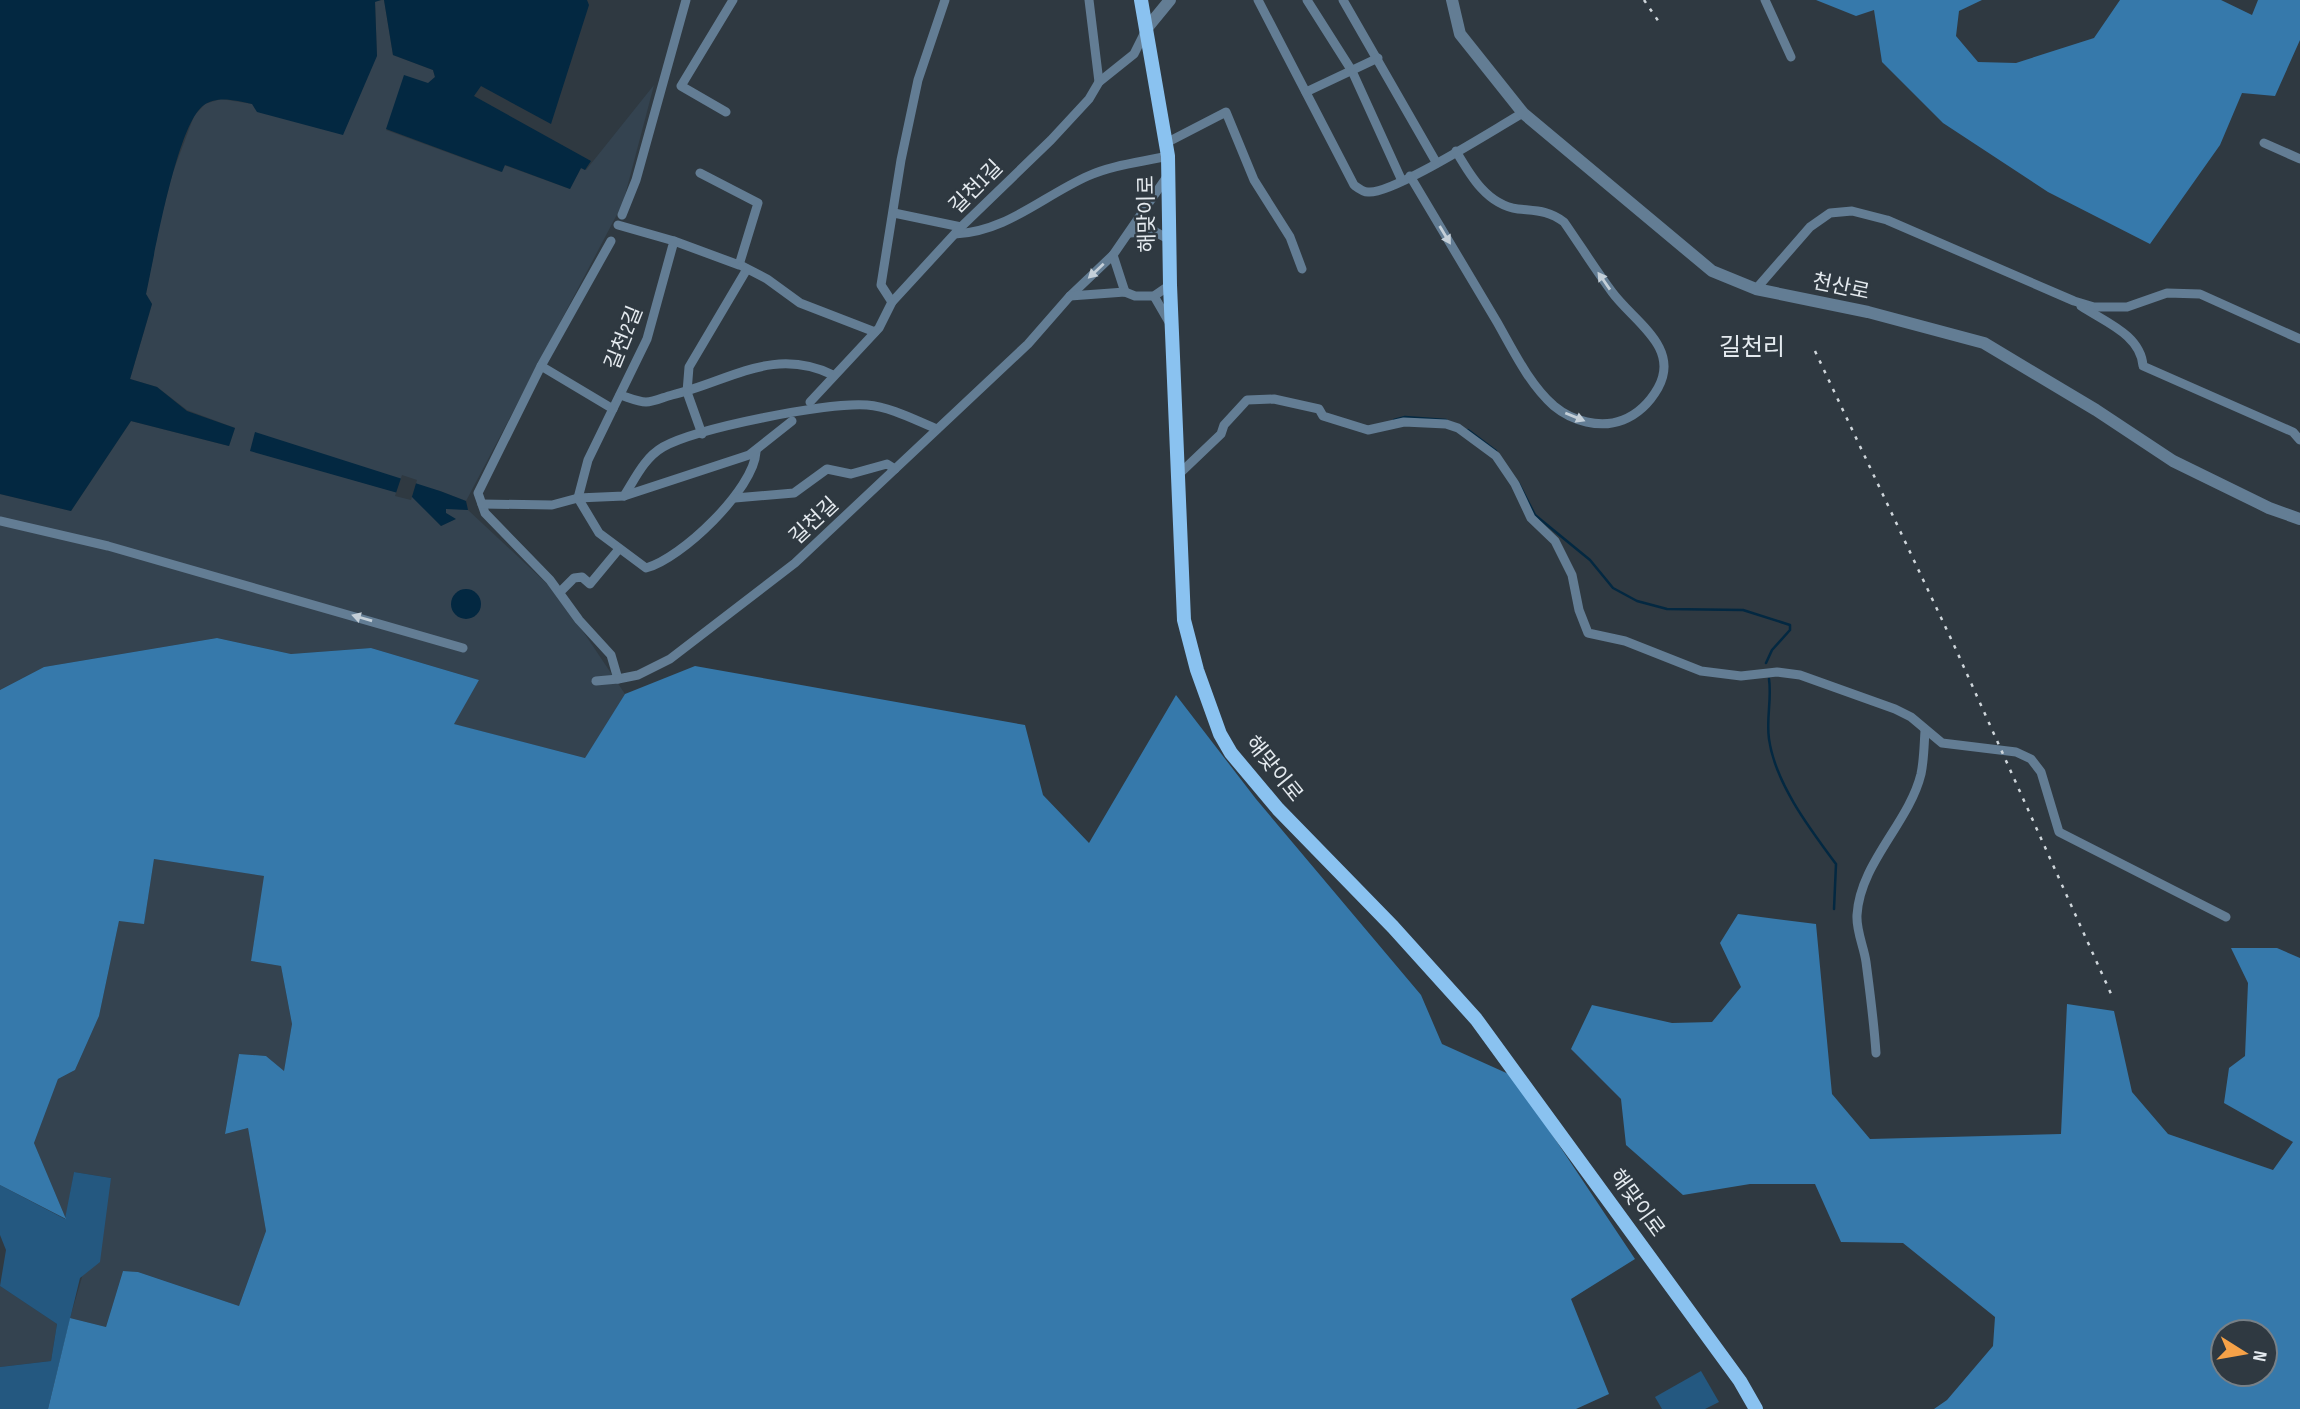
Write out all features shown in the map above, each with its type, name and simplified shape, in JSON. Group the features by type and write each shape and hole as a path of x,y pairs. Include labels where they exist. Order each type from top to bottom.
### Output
{"main road":[{"name":"해맞이로","path":"1141,0 1159,119 1167,150 1168,239 1174,330 1184,620 1197,670 1220,734 1231,753 1278,809 1393,927 1476,1019 1740,1381 1756,1409"}],"street":[{"path":"686,0 636,180 620,220 743,267 800,303 875,332"},
{"path":"726,112 681,86 733,0"},
{"path":"892,302 881,285 901,160 918,80 945,0"},
{"path":"1089,0 1099,82"},
{"path":"1147,28 1170,0"},
{"path":"1258,0 1354,185 1370,193 1406,178 1523,113"},
{"path":"1307,0 1352,71 1406,178 1525,370 1554,406 1577,418 1604,425 1625,419 1644,407 1657,390 1664,370 1664,356 1658,342 1612,292 1564,222 1553,214 1506,206 1494,199 1481,189 1455,151"},
{"path":"1343,0 1436,162"},
{"name":"천산로","path":"1452,0 1460,34 1523,113 1712,271 1756,289 1868,312 1984,343 2085,403 2173,461 2269,508 2300,519"},
{"path":"1765,0 1791,57"},
{"name":"길천1길","path":"810,402 875,332 892,302 958,230 1051,140 1089,99 1099,82 1134,54 1147,28"},
{"path":"1306,92 1378,58"},
{"path":"894,213 977,233 1005,223 1092,174 1167,150 1211,117 1226,112 1254,180 1290,237 1303,269"},
{"path":"2264,142 2300,159"},
{"path":"700,173 758,203 743,267 689,367 687,392 702,434"},
{"name":"길천길","path":"596,681 638,675 670,660 795,564 1028,344 1070,296 1113,255 1166,178"},
{"path":"1756,289 1810,227 1830,213 1852,211 1887,220 2074,302 2133,340 2143,356 2143,366 2298,434"},
{"path":"1130,233 1154,231 1168,239"},
{"path":"611,241 541,366 478,493 485,513 560,592 579,621 611,655 618,679"},
{"name":"길천2길","path":"578,498 588,460 647,339 674,242"},
{"path":"1113,255 1125,292"},
{"path":"1070,296 1125,292 1135,296 1154,296 1170,285"},
{"path":"2074,302 2109,308 2127,307 2166,293 2200,294 2300,339"},
{"path":"1154,296 1174,330"},
{"path":"620,395 645,402 687,392 732,376 746,368 771,363 813,366 833,376"},
{"path":"541,366 612,409"},
{"path":"1177,476 1221,434 1224,425 1247,400 1274,399 1319,409 1323,416 1368,430 1404,422 1446,424 1458,428 1496,456 1515,484 1531,518 1555,541 1572,575 1579,610 1588,633 1625,641 1701,671 1741,676 1777,672 1800,675 1895,709 1911,717 1942,743 2016,752 2031,759 2040,772 2059,832 2226,917"},
{"path":"624,496 646,461 664,447 702,434 801,412 866,405 902,414 937,429"},
{"path":"482,504 552,505 578,498 624,496 756,452 792,421"},
{"path":"578,498 599,533 646,568 656,565 697,535 735,498 755,465 756,452"},
{"path":"735,498 794,494 827,469 851,474 887,464 895,469"},
{"path":"0,521 108,546 463,648"},
{"path":"560,592 574,578 582,577 590,584 619,549"},
{"path":"1876,1053 1874,1013 1867,990 1866,961 1857,915 1865,885 1921,776 1925,731"}],"shaded area":[{"path":"0,0 381,0 375,2 377,56 343,135 257,112 252,104 215,100 204,105 194,117 176,163 146,294 152,304 130,379 157,387 187,411 235,428 229,446 131,421 71,511 0,494"},
{"path":"384,0 393,55 433,70 435,77 386,130 501,172 504,165 570,189 581,168 586,170 654,85 623,203 466,501 440,491 250,450 413,497 441,526 455,519 446,513 446,508 468,510 558,594 625,694 585,758 453,724 479,680 371,648 291,654 217,638 44,667 0,690 0,494 71,511 131,421 229,446 235,428 187,410 157,387 130,379 152,304 146,294 159,225 173,172 194,116 205,104 221,99 252,104 377,56 375,1"},
{"path":"384,0 587,0 589,5 551,124 481,86 474,96 591,161 585,170 581,168 570,189 505,165 502,172 386,129 404,75 428,83 435,77 433,70 393,55"},
{"path":"1816,0 1982,0 1959,11 1956,36 1978,62 2016,63 2094,38 2120,0 2221,0 2252,15 2258,0 2300,0 2300,40 2275,96 2242,93 2220,145 2150,244 2048,192 1943,123 1882,62 1874,10 1856,16"},
{"path":"255,432 440,491 466,501 468,510 446,509 446,513 456,519 441,526 412,497 250,451"},
{"path":"466,589 477,593 481,604 477,615 466,619 455,615 451,604 455,593"},
{"path":"217,638 291,654 371,648 479,680 454,724 585,758 625,694 695,666 1025,725 1043,795 1089,843 1176,695 1256,799 1421,995 1442,1044 1513,1076 1635,1259 1571,1299 1609,1394 1576,1409 48,1409 70,1318 106,1327 123,1271 138,1272 239,1306 266,1231 248,1128 225,1134 239,1054 266,1056 284,1071 292,1024 281,966 251,961 264,876 154,859 144,924 119,921 99,1016 75,1070 58,1079 34,1143 66,1219 0,1185 0,690 44,667"},
{"path":"154,859 265,876 251,961 281,966 292,1024 284,1072 266,1056 239,1054 225,1134 248,1128 266,1231 239,1306 138,1272 123,1271 106,1327 70,1318 111,1178 74,1172 66,1219 34,1143 58,1079 75,1070 99,1016 119,921 144,923"},
{"path":"1738,914 1816,924 1832,1094 1870,1139 2061,1134 2067,1004 2114,1011 2132,1092 2168,1134 2273,1170 2293,1142 2224,1103 2229,1068 2245,1056 2248,983 2231,948 2277,948 2300,958 2300,1409 1934,1409 1947,1400 1993,1346 1995,1317 1903,1243 1841,1242 1815,1184 1750,1184 1683,1195 1626,1145 1621,1099 1571,1049 1592,1005 1672,1023 1712,1022 1741,987 1720,943"},
{"path":"74,1172 111,1178 100,1262 80,1278 48,1409 0,1409 0,1367 51,1361 57,1324 0,1286 6,1250 0,1235 0,1185 65,1219"},
{"path":"0,1286 57,1324 51,1361 0,1367"},
{"path":"1701,1371 1719,1402 1705,1409 1662,1409 1655,1397"}],"pier":[{"path":"402,475 417,480 411,500 395,496"}],"waterway":[{"path":"1394,420 1405,417 1446,420"},
{"path":"1468,430 1496,451"},
{"path":"1518,482 1535,515 1590,560 1613,588 1637,601 1667,609 1743,610 1790,625 1790,630 1772,650 1766,663"},
{"path":"1769,679 1768,731 1773,756 1795,805 1836,864 1834,909"}],"railway":[{"path":"1644,0 1659,22"},
{"path":"1815,351 1953,643 2112,996"}],"district":[{"name":"길천리","path":"1752,347"}]}
